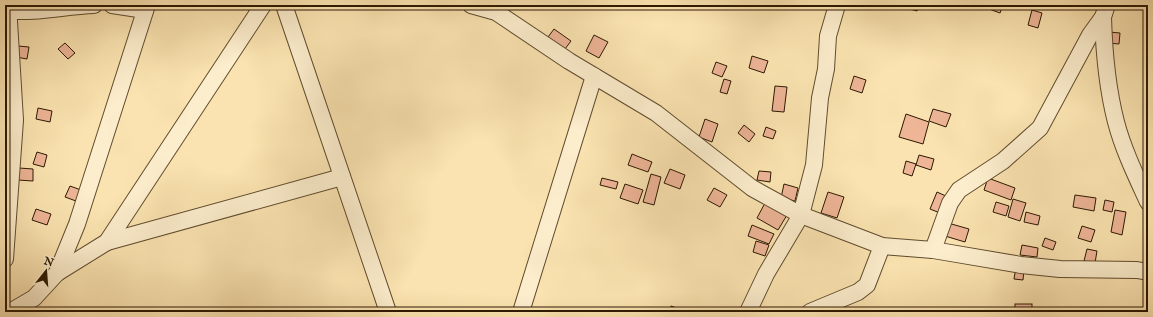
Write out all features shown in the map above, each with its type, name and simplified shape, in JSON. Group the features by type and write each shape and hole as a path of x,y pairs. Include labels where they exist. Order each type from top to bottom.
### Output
{"street":[{"path":"5,259 15,120 7,9 32,11 69,6 94,5"},
{"path":"58,273 77,224 146,8 112,5"},
{"path":"107,242 263,5"},
{"path":"284,5 388,312"},
{"path":"471,5 496,12 674,126 752,188 801,215 882,246 933,250 1021,265 1060,269 1144,268"},
{"path":"748,312 766,274 801,215 814,165 820,98 826,69 828,36 837,5"},
{"path":"1105,11 1107,79 1116,122 1125,150 1148,202"},
{"path":"933,250 950,203 959,190 1002,161 1040,128 1090,35 1105,11"},
{"path":"521,312 594,76"},
{"path":"10,312 31,305 58,273 107,242 342,177"},
{"path":"810,312 858,292 867,285 882,246"}],"building":[{"path":"904,5 919,5 917,11 903,7"},
{"path":"990,5 1003,5 1000,13 989,9"},
{"path":"1032,10 1042,13 1038,28 1028,25"},
{"path":"554,29 571,41 562,53 545,41"},
{"path":"1109,32 1120,33 1119,44 1108,43"},
{"path":"594,35 608,42 599,58 586,51"},
{"path":"65,43 75,53 68,59 58,49"},
{"path":"18,46 29,47 27,59 16,57"},
{"path":"752,56 768,61 764,73 749,68"},
{"path":"716,62 727,66 722,77 712,73"},
{"path":"854,76 866,80 862,93 850,89"},
{"path":"724,79 731,81 727,94 720,92"},
{"path":"775,86 787,87 784,112 772,111"},
{"path":"38,108 52,111 50,122 36,119"},
{"path":"933,109 951,114 946,127 929,121"},
{"path":"906,114 929,122 923,144 899,137"},
{"path":"705,119 718,124 712,142 699,137"},
{"path":"744,125 755,134 749,142 738,133"},
{"path":"766,127 776,131 773,139 763,136"},
{"path":"37,152 47,155 44,167 33,164"},
{"path":"632,154 652,162 648,172 628,165"},
{"path":"919,155 934,159 931,170 916,165"},
{"path":"906,161 916,164 912,176 903,173"},
{"path":"19,168 33,169 33,181 18,180"},
{"path":"670,169 685,175 680,189 664,183"},
{"path":"759,171 771,172 770,182 757,180"},
{"path":"651,174 661,177 654,205 643,202"},
{"path":"602,178 618,182 616,189 600,185"},
{"path":"988,178 1015,188 1011,200 984,190"},
{"path":"625,184 643,190 638,204 620,198"},
{"path":"784,184 798,188 795,201 781,198"},
{"path":"70,186 81,190 76,201 65,197"},
{"path":"714,188 727,195 720,207 707,200"},
{"path":"828,192 844,197 837,218 821,213"},
{"path":"937,192 948,197 940,213 930,209"},
{"path":"1075,195 1096,198 1094,211 1073,207"},
{"path":"1013,199 1026,203 1020,221 1008,217"},
{"path":"1105,200 1114,202 1112,212 1103,210"},
{"path":"996,202 1009,206 1006,216 993,212"},
{"path":"765,203 787,215 778,230 757,218"},
{"path":"36,209 51,214 47,225 32,220"},
{"path":"1115,210 1126,212 1122,235 1111,232"},
{"path":"1026,212 1040,216 1038,225 1024,222"},
{"path":"948,223 969,229 965,242 945,236"},
{"path":"752,225 774,234 769,244 748,236"},
{"path":"1082,226 1095,230 1091,242 1078,238"},
{"path":"1045,238 1056,242 1053,250 1042,246"},
{"path":"756,241 769,245 765,256 753,252"},
{"path":"1022,245 1038,248 1037,257 1020,255"},
{"path":"1087,249 1097,251 1095,263 1084,261"},
{"path":"1016,267 1024,269 1023,280 1014,279"},
{"path":"1015,304 1032,304 1032,312 1015,312"},
{"path":"671,306 685,311 669,312"}]}
